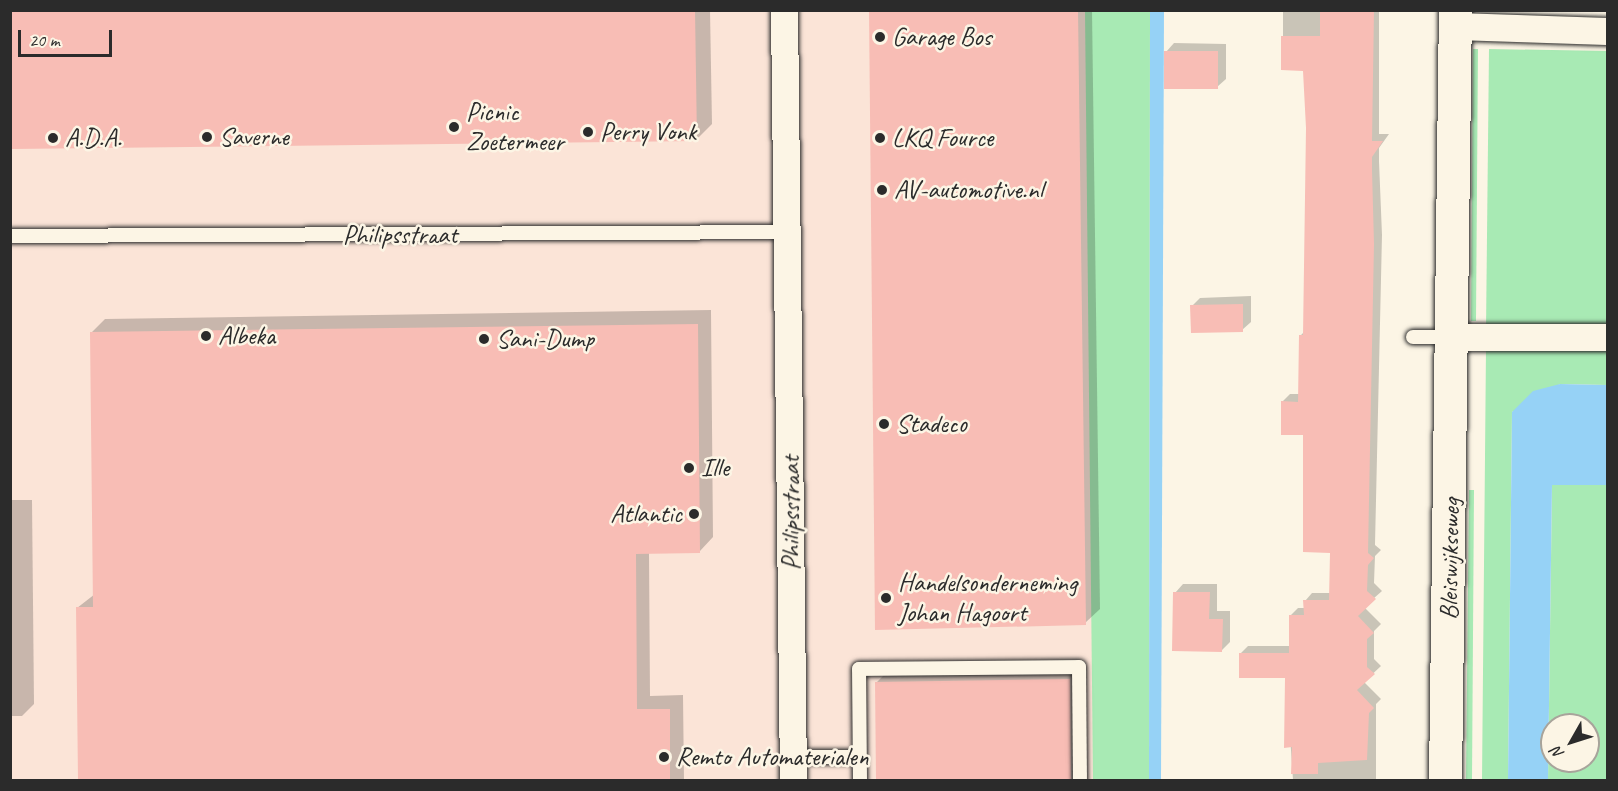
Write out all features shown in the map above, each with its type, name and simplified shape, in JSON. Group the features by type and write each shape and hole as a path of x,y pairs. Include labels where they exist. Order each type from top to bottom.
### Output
{"street":[{"name":"Philipsstraat","path":"784,10 789,232 793,769"},
{"name":"Bleiswijkseweg","path":"1445,780 1453,337 1455,18 1608,31"},
{"path":"1453,337 1608,338"}],"lane":[{"name":"Philipsstraat","path":"10,236 789,232"},
{"path":"1413,338 1453,337"},
{"path":"860,780 859,669 1079,667 1080,780"},
{"name":"Philipsstraat","path":"793,769 860,757"}],"shaded area":[{"path":"10,11 1158,11 1154,780 11,780"}],"green space":[{"path":"1085,11 1150,11 1149,780 1093,780"},
{"path":"1473,49 1478,49 1476,321 1471,321"},
{"path":"1489,49 1607,51 1607,330 1486,330"},
{"path":"1486,348 1607,348 1607,385 1560,384 1512,412 1508,780 1482,780"},
{"path":"1552,485 1607,485 1607,780 1548,780 1548,773 1600,773 1600,713 1549,713"},
{"path":"1469,490 1474,490 1472,780 1466,780"}],"water":[{"path":"1164,10 1161,780 1149,780 1150,11"},
{"path":"1560,384 1607,385 1607,485 1552,485 1549,713 1540,713 1540,773 1548,773 1548,780 1508,780 1512,412 1533,391"}],"building":[{"path":"10,10 695,10 697,141 12,149"},
{"path":"869,10 1078,10 1086,625 875,630"},
{"path":"1320,10 1374,10 1372,141 1383,141 1372,157 1374,244 1368,553 1374,558 1368,565 1367,591 1376,599 1358,616 1374,633 1367,639 1367,667 1375,674 1357,690 1374,708 1369,713 1367,760 1318,763 1318,774 1291,774 1292,747 1284,748 1285,678 1239,678 1239,653 1289,653 1289,615 1304,615 1303,600 1329,600 1330,553 1303,552 1303,435 1281,435 1281,401 1298,402 1299,335 1303,335 1306,128 1303,71 1281,70 1281,36 1320,36"},
{"path":"1164,51 1218,51 1218,89 1164,89"},
{"path":"1243,304 1243,332 1191,333 1190,305"},
{"path":"698,324 700,553 636,554 637,709 670,709 670,780 78,780 76,607 93,607 90,332"},
{"path":"1173,592 1210,592 1209,619 1223,619 1222,652 1172,651"},
{"path":"1070,679 1071,780 876,780 875,682"}],"place":[{"name":"Garage Bos","path":"880,37"},
{"name":"Picnic Zoetermeer","path":"454,127"},
{"name":"Perry Vonk","path":"588,132"},
{"name":"Saverne","path":"207,137"},
{"name":"A.D.A.","path":"53,138"},
{"name":"LKQ Fource","path":"880,138"},
{"name":"AV-automotive.nl","path":"882,190"},
{"name":"Albeka","path":"206,336"},
{"name":"Sani-Dump","path":"484,339"},
{"name":"Stadeco","path":"884,424"},
{"name":"Ille","path":"689,468"},
{"name":"Atlantic","path":"694,514"},
{"name":"Handelsonderneming Johan Hagoort","path":"886,598"},
{"name":"Remto Automaterialen","path":"664,757"}]}
